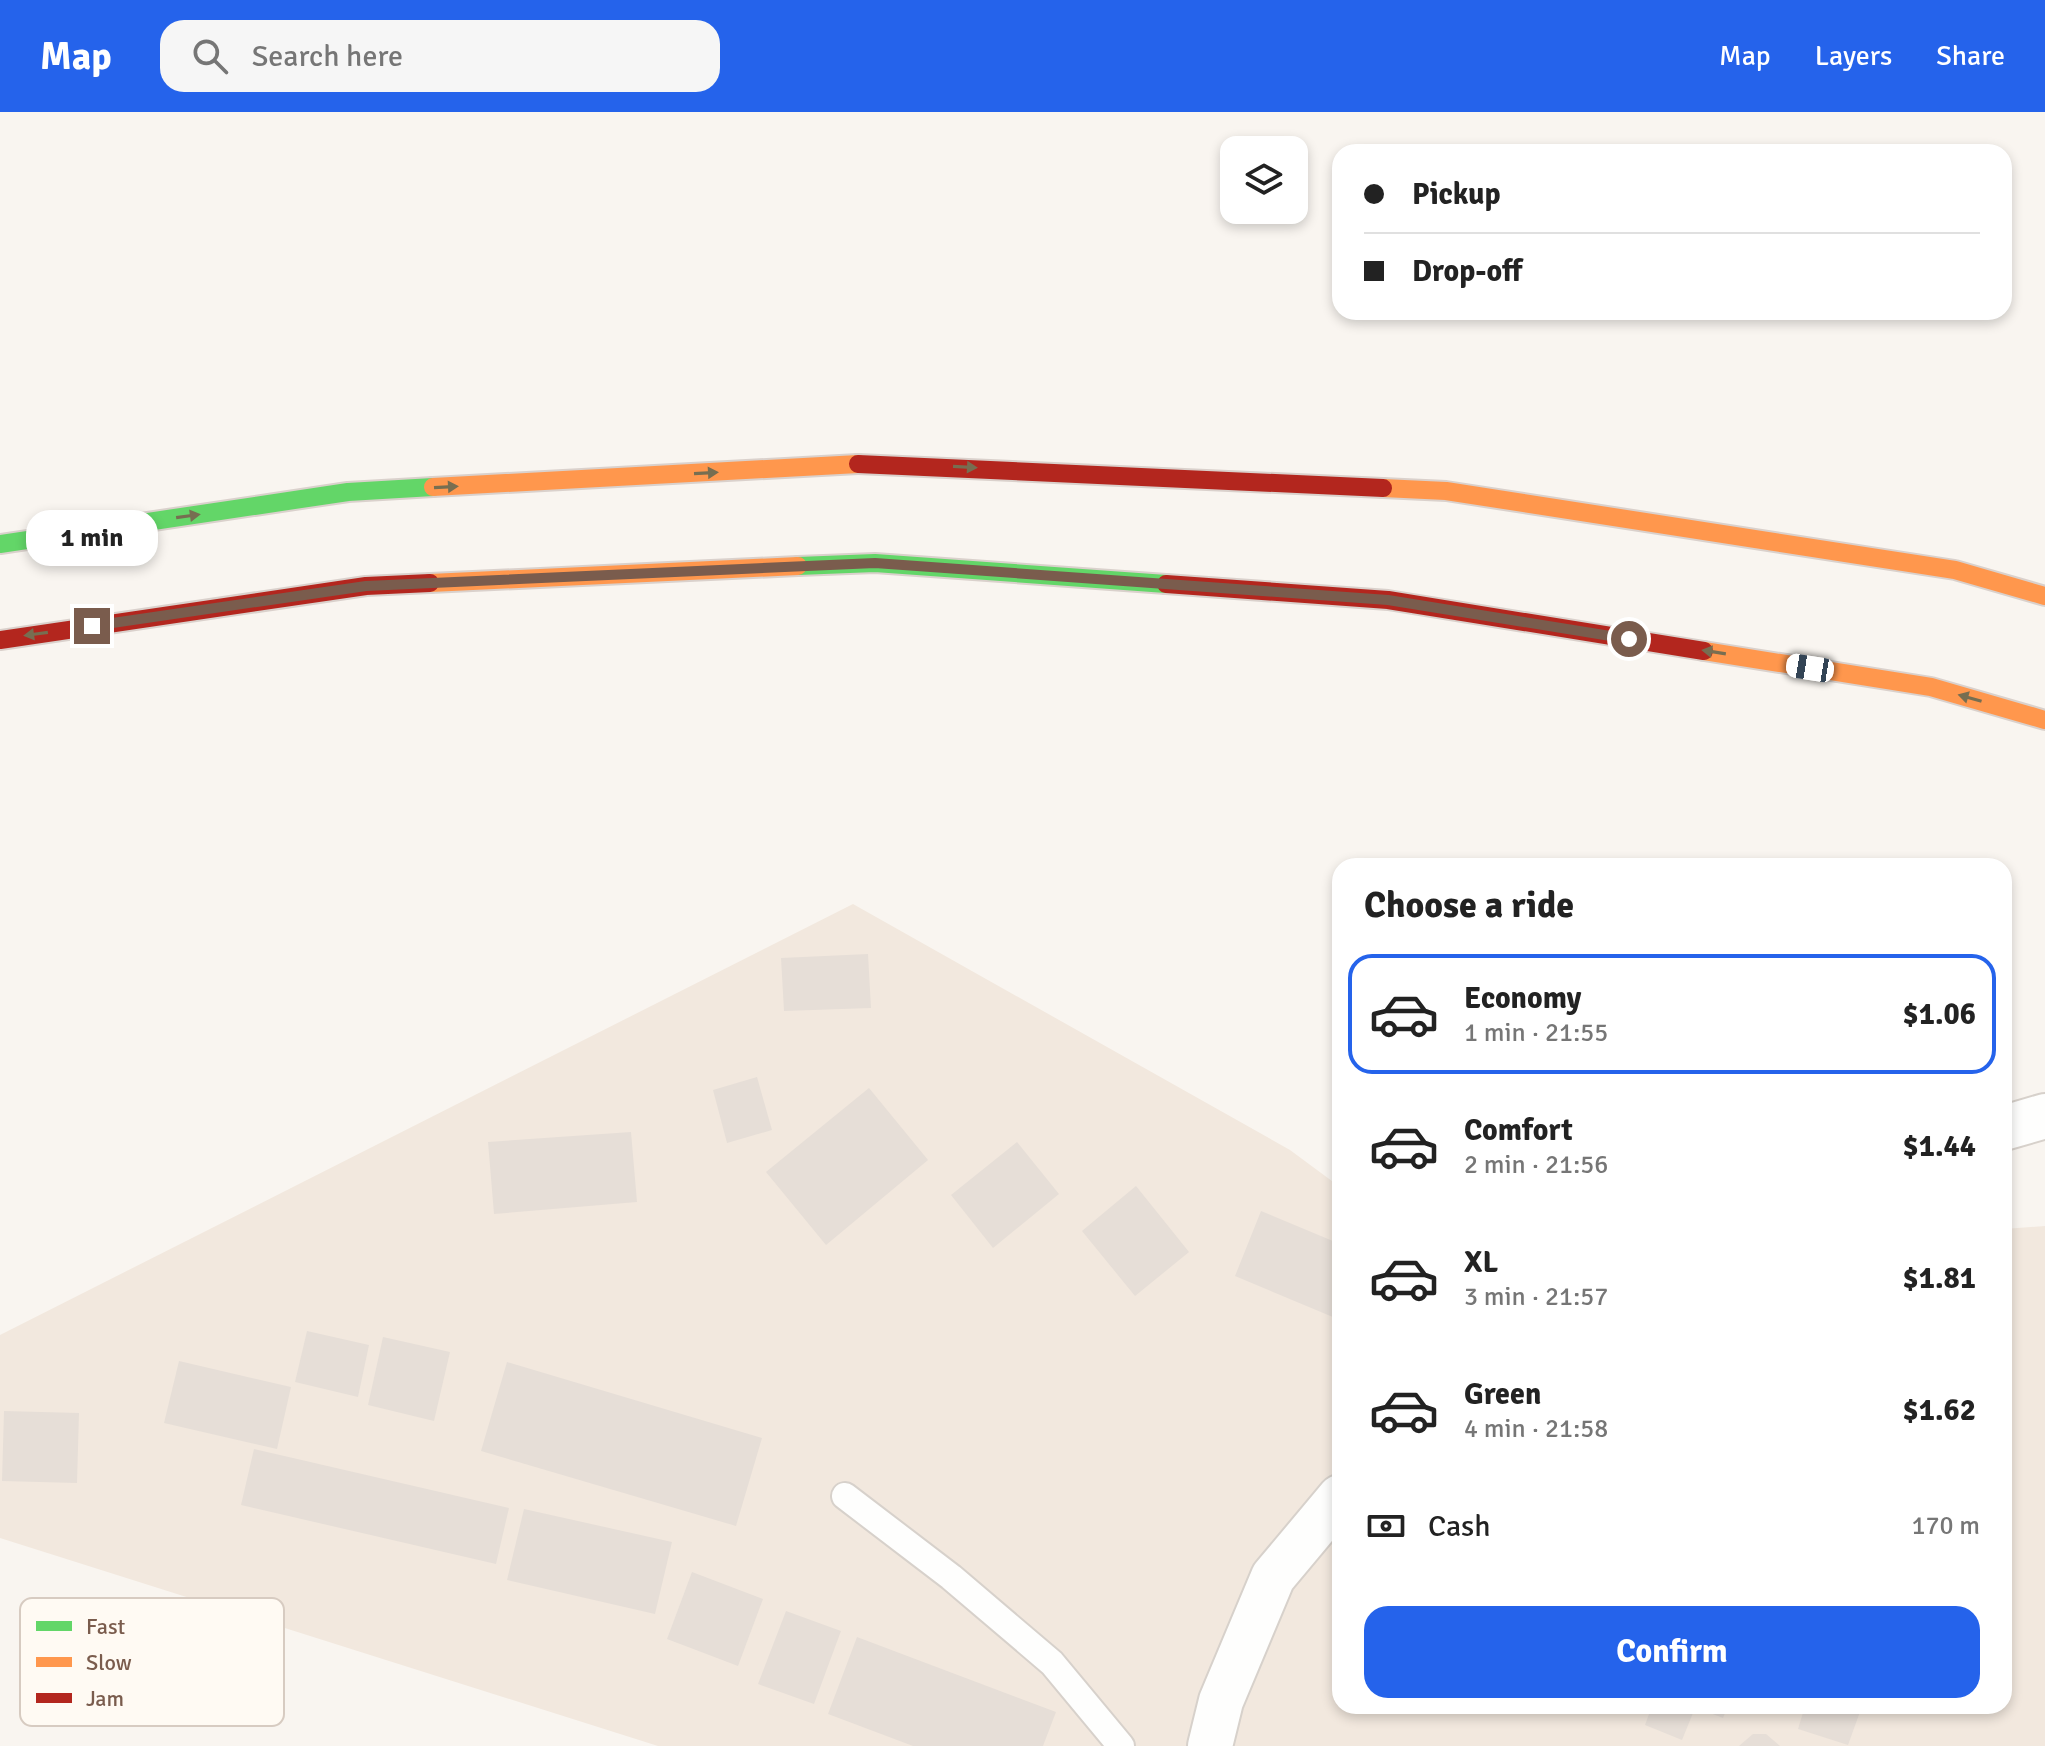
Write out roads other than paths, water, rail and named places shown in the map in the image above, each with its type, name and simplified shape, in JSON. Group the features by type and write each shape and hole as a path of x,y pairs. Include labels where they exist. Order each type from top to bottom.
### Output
{"main road":[{"path":"0,544 348,492 882,463 1446,491 1955,570 2045,596"},
{"path":"0,640 366,586 875,563 1388,600 1931,687 2045,720"}],"street":[{"path":"2012,1126 2045,1116"},
{"path":"1210,1746 1221,1701 1273,1577 1332,1507"}],"lane":[{"path":"845,1496 951,1577 1052,1663 1121,1746"}]}
